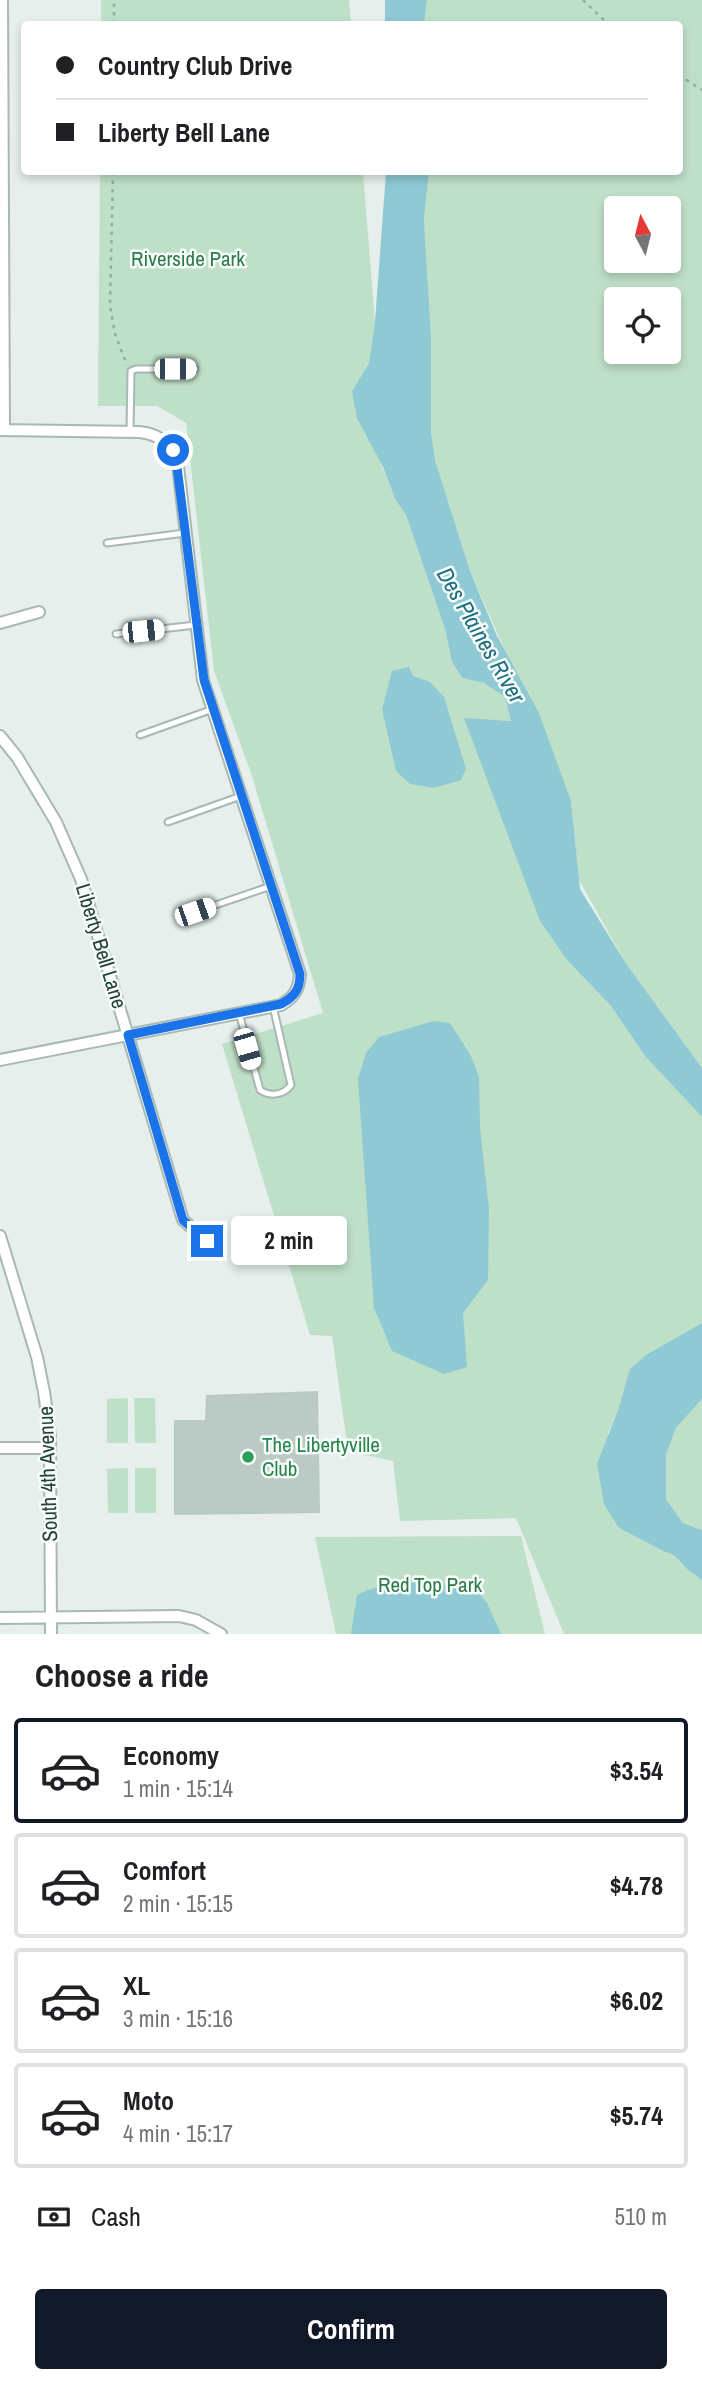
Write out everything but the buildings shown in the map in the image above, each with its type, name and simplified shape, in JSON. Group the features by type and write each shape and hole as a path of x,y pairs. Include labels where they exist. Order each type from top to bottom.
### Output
{"street":[{"path":"0,1060 273,1006 291,999 300,985 300,974 204,680 173,450 162,439 135,431 2,430 2,0"},
{"path":"0,623 39,612"},
{"name":"Liberty Bell Lane","path":"0,736 17,757 56,822 81,879 183,1220 207,1241"},
{"name":"South 4th Avenue","path":"0,1236 37,1357 44,1392 50,1448 51,1634"},
{"path":"0,1448 50,1448"},
{"path":"0,1618 179,1616 196,1620 221,1634"}],"lane":[{"path":"135,431 131,372 136,369 195,369"},
{"path":"107,543 185,533"},
{"path":"116,634 196,625"},
{"path":"140,735 214,709"},
{"path":"168,822 242,795"},
{"path":"195,912 272,886"},
{"path":"239,1013 260,1090 268,1094 279,1094 286,1091 290,1085 273,1006"}],"path":[{"path":"114,0 114,21"},
{"path":"583,0 605,21"},
{"path":"683,78 702,90"},
{"path":"113,175 110,306 115,334 131,372"}],"green space":[{"path":"101,0 349,0 351,21 101,21"},
{"path":"427,0 702,0 702,1068 625,962 579,880 571,801 470,571 435,460 431,432 431,337 424,219 429,175 683,175 683,21 424,21"},
{"name":"Riverside Park","path":"100,175 363,175 375,322 369,363 352,391 395,499 406,515 445,629 452,662 462,678 484,683 505,696 512,721 465,719 567,960 611,1006 645,1056 702,1117 702,1323 679,1338 619,1407 608,1433 619,1528 672,1555 702,1581 702,1634 564,1634 516,1518 400,1521 393,1461 355,1453 346,1436 332,1336 310,1335 222,1044 323,1013 251,773 214,671 186,423 157,406 98,406"},
{"path":"128,1398 128,1443 107,1443 107,1399"},
{"path":"134,1398 155,1398 156,1443 135,1443"},
{"path":"702,1399 702,1530 683,1523 666,1499 666,1455 676,1428"},
{"path":"128,1468 128,1513 108,1513 107,1469"},
{"path":"135,1468 156,1468 156,1513 135,1513"},
{"name":"Red Top Park","path":"521,1536 545,1634 336,1634 315,1537"}],"water":[{"path":"385,0 427,0 424,21 385,21"},
{"name":"Des Plaines River","path":"386,175 429,175 424,219 431,337 431,432 435,460 470,571 497,636 539,713 571,801 580,889 625,962 702,1068 702,1117 645,1056 611,1006 567,960 540,921 464,718 511,721 505,697 484,683 462,678 452,662 445,629 406,515 395,499 383,467 357,418 352,391 369,363 375,322"},
{"path":"409,667 413,676 430,682 444,697 466,769 461,780 434,788 410,784 396,771 382,709 392,671"},
{"path":"434,1021 450,1023 471,1056 479,1077 480,1127 489,1209 488,1280 463,1313 467,1367 444,1374 392,1351 374,1308 358,1079 366,1053 379,1037"},
{"path":"702,1323 702,1399 676,1428 666,1455 666,1499 683,1523 702,1530 702,1581 673,1555 619,1528 604,1504 597,1464 630,1369 646,1355"},
{"path":"428,1582 477,1590 487,1603 501,1634 351,1634 357,1595 383,1586"}],"place":[{"name":"The Libertyville Club","path":"248,1457"}],"route":[{"path":"173,450 204,680 300,974 300,985 296,993 281,1004 128,1035 183,1220 207,1241"}]}
